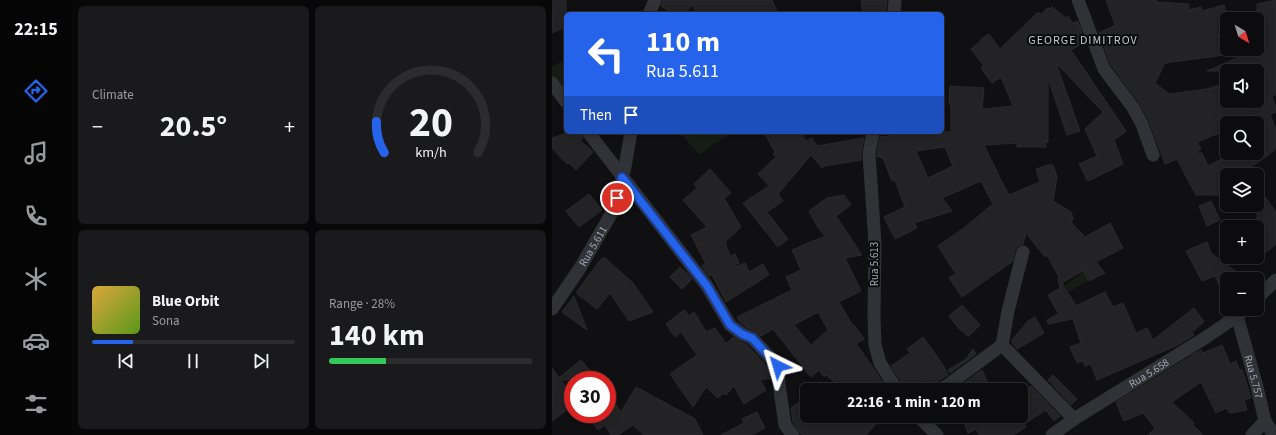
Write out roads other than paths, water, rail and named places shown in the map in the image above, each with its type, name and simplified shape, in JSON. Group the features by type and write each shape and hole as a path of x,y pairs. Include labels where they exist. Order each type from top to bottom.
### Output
{"street":[{"path":"650,12 654,0"},
{"path":"894,12 895,0"},
{"path":"1078,0 1104,69 1132,106 1142,124 1153,155"},
{"path":"552,83 564,99"},
{"path":"590,134 707,286 730,325 742,334 752,338 778,366 785,425 793,435"},
{"name":"Rua 5.611","path":"552,308 580,268 614,209 631,134"},
{"name":"Rua 5.613","path":"872,134 869,154 875,244 875,345 880,363 893,383"},
{"path":"951,383 1002,345 1008,311 1023,252"},
{"path":"1264,291 1276,280"},
{"name":"Rua 5.658","path":"1052,435 1074,419 1198,342 1237,316"},
{"name":"Rua 5.757","path":"1242,316 1265,421 1274,435"},
{"path":"1002,345 1074,419"},
{"path":"1252,435 1265,421"},
{"path":"925,423 937,435"}],"district":[{"name":"GEORGE DIMITROV","path":"1083,40"}]}
